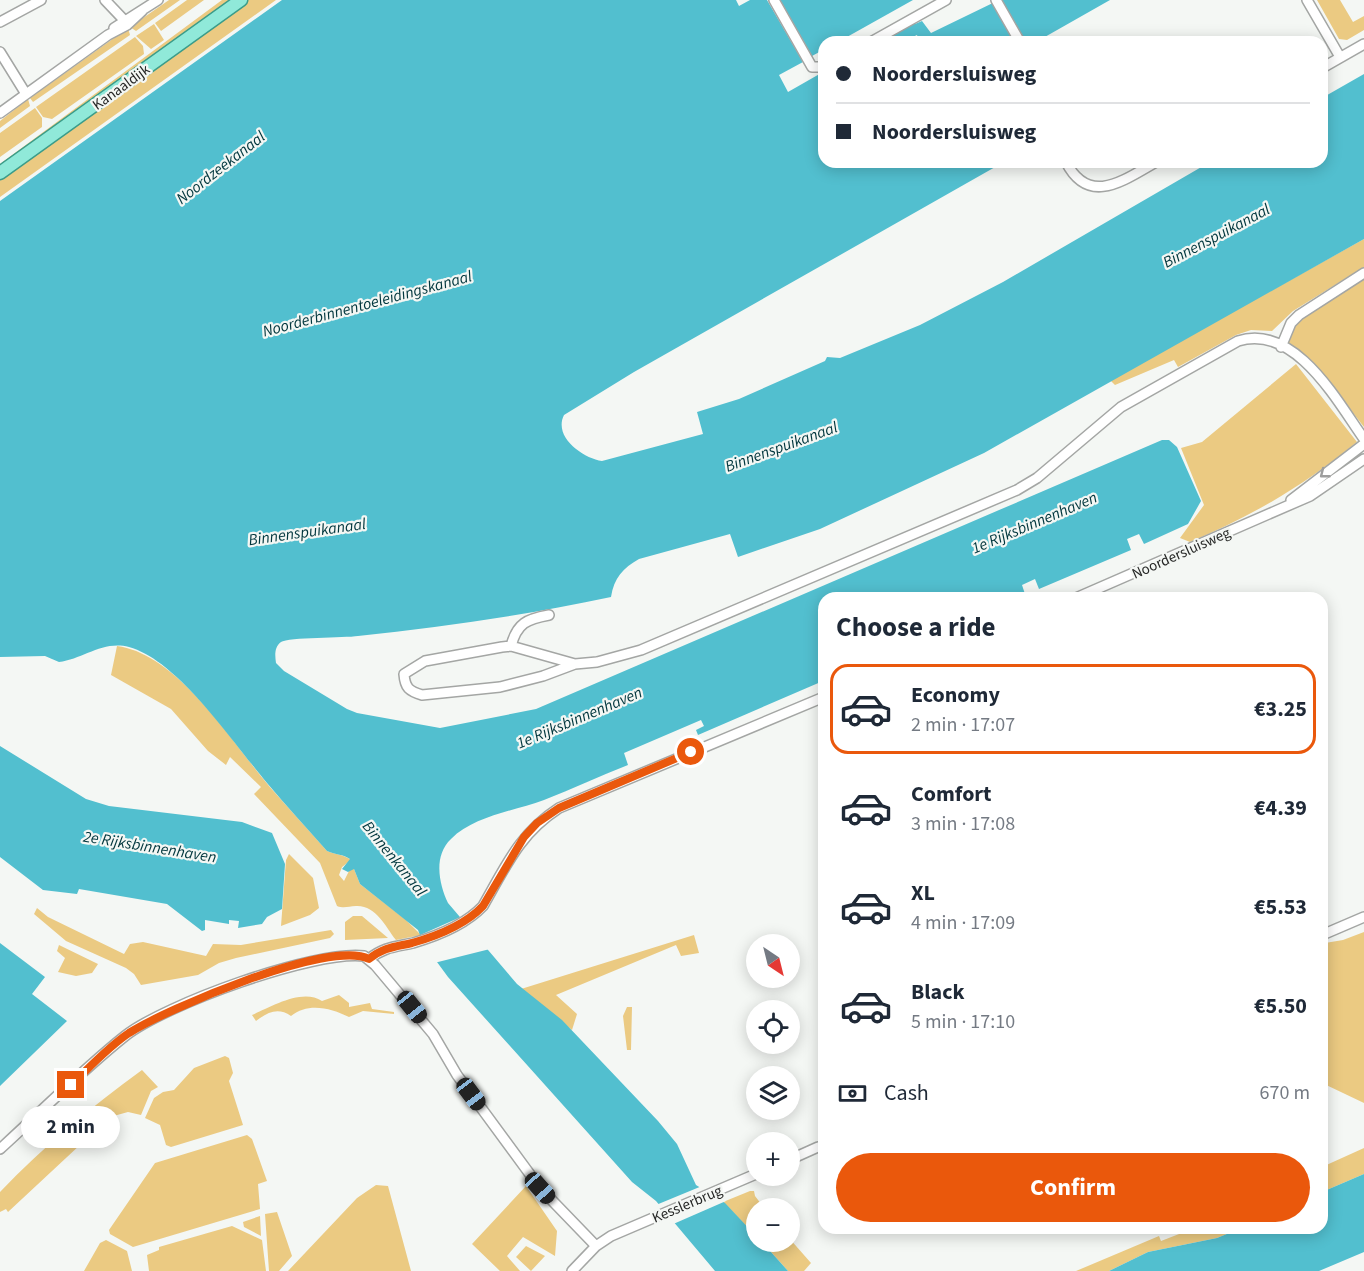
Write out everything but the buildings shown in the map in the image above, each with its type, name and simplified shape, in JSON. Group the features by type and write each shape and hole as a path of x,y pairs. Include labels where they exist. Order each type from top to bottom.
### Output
{"main road":[{"name":"Kanaaldijk","path":"0,173 241,0"}],"street":[{"path":"0,22 41,0"},
{"path":"105,0 124,20"},
{"path":"0,113 108,35 124,20 158,0"},
{"path":"774,0 808,60 814,69 818,69"},
{"path":"882,36 946,0"},
{"path":"996,0 1017,36"},
{"path":"1307,0 1328,36"},
{"path":"108,35 128,26 142,11"},
{"path":"1328,36 1340,57"},
{"path":"1328,64 1364,44"},
{"path":"0,52 26,94"},
{"path":"1070,168 1075,176 1089,185 1113,185 1145,168"},
{"path":"1281,347 1291,323 1299,315 1364,273"},
{"path":"575,664 511,646 425,661 404,674 405,685 410,692 422,695 500,687 543,676 575,664 597,662 641,650 1017,490 1037,478 1120,407 1238,341 1260,338 1281,347 1315,369 1364,441"},
{"name":"Noordersluisweg","path":"1284,505 1364,441"},
{"name":"Noordersluisweg","path":"1089,592 1284,505 1310,496 1364,459"},
{"path":"511,646 514,633 522,622 549,615"},
{"path":"369,959 388,947 411,943 468,919 483,906 524,837 537,823 559,808 818,700"},
{"path":"1328,932 1364,917"},
{"path":"0,1149 126,1035 155,1018 245,980 291,966 355,955 369,959 433,1034 457,1076 540,1188 596,1246"},
{"path":"800,1155 818,1147"},
{"name":"Kesslerbrug","path":"572,1271 596,1246 635,1226 746,1178"}],"shaded area":[{"path":"169,0 180,0 136,31 130,27"},
{"path":"187,0 204,0 161,31 155,23"},
{"path":"222,0 234,0 0,168 0,164"},
{"path":"248,0 276,0 0,197 0,178"},
{"path":"1317,0 1340,0 1353,22 1364,16 1364,30 1347,40 1339,39"},
{"path":"154,24 164,40 151,49 136,36"},
{"path":"128,28 130,35 33,102 30,98"},
{"path":"135,37 143,46 144,54 52,119 43,117 36,107"},
{"path":"28,99 30,106 0,128 0,121"},
{"path":"35,108 42,118 42,127 0,157 0,133"},
{"path":"1364,239 1364,267 1293,311 1272,331 1251,330 1236,335 1178,367 1174,360 1115,385 1110,380"},
{"path":"1364,277 1364,427 1313,362 1288,343 1293,325"},
{"path":"1296,364 1357,442 1298,486 1256,510 1190,542 1180,538 1204,505 1181,448 1202,442"},
{"path":"117,646 139,652 161,665 182,682 202,702 269,786 327,851 351,860 342,867 339,875 344,881 350,869 354,869 360,884 406,920 421,935 396,940 379,917 369,909 337,906 320,863 254,794 261,787 230,757 226,765 208,751 171,709 111,675"},
{"path":"289,854 313,878 319,908 310,915 281,926 286,860"},
{"path":"37,908 48,917 124,954 130,944 143,942 206,956 213,944 241,945 331,930 334,934 330,938 219,963 198,975 141,985 134,974 126,968 66,941 34,914"},
{"path":"353,916 362,916 388,938 345,940 345,922"},
{"path":"1364,932 1364,1103 1328,1086 1328,942 1343,940"},
{"path":"694,935 699,953 681,956 676,945 556,995 577,1014 572,1030 521,989"},
{"path":"59,945 98,964 92,973 76,976 58,972 65,958 57,951"},
{"path":"339,995 349,1003 349,1007 370,1003 372,1009 394,1012 394,1014 363,1011 349,1017 327,1009 312,1008 291,1016 277,1011 256,1021 252,1015 287,1000 305,997 322,1001"},
{"path":"627,1007 632,1007 631,1050 627,1050 623,1016"},
{"path":"225,1056 229,1058 233,1073 229,1081 243,1125 171,1147 166,1145 160,1125 145,1118 154,1098 163,1092 174,1090 194,1068"},
{"path":"142,1070 158,1087 151,1091 141,1115 128,1112 110,1117 8,1212 6,1209 0,1212 0,1192 17,1175 68,1128"},
{"path":"247,1135 252,1139 267,1181 258,1184 260,1209 133,1247 110,1234 109,1230 155,1163"},
{"path":"1364,1148 1364,1174 1328,1189 1328,1164"},
{"path":"376,1185 388,1186 411,1271 288,1271 357,1198"},
{"path":"526,1186 557,1231 555,1256 523,1237 507,1256 520,1271 500,1271 472,1244"},
{"path":"750,1191 754,1191 757,1198 746,1198 746,1226 723,1202"},
{"path":"277,1212 292,1256 279,1271 269,1271 265,1214"},
{"path":"260,1216 261,1236 244,1227 243,1222"},
{"path":"232,1226 262,1240 266,1271 149,1271 147,1255 159,1250 159,1247"},
{"path":"1179,1234 1227,1234 1148,1252 1109,1271 1076,1271 1159,1236 1161,1241"},
{"path":"106,1240 127,1251 132,1271 84,1271 100,1243"},
{"path":"526,1246 545,1256 531,1271 516,1257"},
{"path":"800,1250 811,1263 804,1271 788,1271 771,1252"}],"water":[{"path":"282,0 736,0 739,6 750,0 767,0 803,62 779,75 788,92 818,75 818,168 993,168 634,372 564,415 562,423 566,438 586,456 602,461 703,434 697,412 739,399 825,361 827,357 840,358 920,325 1003,282 1200,168 1328,168 1328,95 1364,74 1364,239 984,453 820,529 738,557 730,534 639,559 620,574 614,584 611,597 454,624 358,636 286,640 277,646 276,663 284,671 357,713 440,728 536,709 1162,440 1169,440 1177,447 1201,501 1188,524 1144,544 1139,534 1127,539 1131,550 1039,589 1035,579 1022,585 1024,592 818,592 818,683 698,735 696,730 704,726 701,720 624,753 628,765 544,800 483,819 460,831 445,846 439,870 448,903 517,984 562,1020 658,1121 677,1144 696,1185 725,1203 746,1225 746,1252 771,1252 788,1271 715,1271 656,1201 632,1182 448,977 423,943 418,930 360,884 354,869 348,872 342,869 350,859 327,851 274,792 204,705 167,669 148,655 129,647 120,646 102,648 59,662 45,656 0,657 0,201"},
{"path":"780,0 913,0 849,36 818,36 818,53 812,56"},
{"path":"999,0 1110,0 1047,36 887,36 913,21 915,24 922,21 931,33"},
{"name":"2e Rijksbinnenhaven","path":"0,746 86,799 109,806 242,822 272,833 285,864 282,909 267,917 262,924 238,928 239,921 229,920 229,924 205,920 205,930 202,931 167,904 79,889 77,894 43,890 0,857"},
{"path":"0,943 45,977 32,994 67,1021 0,1086"},
{"path":"1364,1174 1364,1252 1319,1271 1109,1271 1148,1252 1227,1234 1328,1234 1328,1189"}],"pier":[{"path":"463,916 490,949 434,963 420,944 418,936"},
{"path":"702,1186 726,1201 671,1225 656,1205"}],"route":[{"path":"71,1085 126,1035 155,1018 208,995 245,980 291,966 355,955 369,959 388,947 424,939 457,925 474,915 483,906 524,837 537,823 559,808 691,752"}],"water label":[{"name":"Noordzeekanaal","path":"220,167"},
{"name":"Binnenspuikanaal","path":"1216,235"},
{"name":"Noorderbinnentoeleidingskanaal","path":"367,303"},
{"name":"Binnenspuikanaal","path":"781,446"},
{"name":"1e Rijksbinnenhaven","path":"1034,522"},
{"name":"Binnenspuikanaal","path":"307,531"},
{"name":"1e Rijksbinnenhaven","path":"579,717"},
{"name":"Binnenkanaal","path":"395,858"}]}
